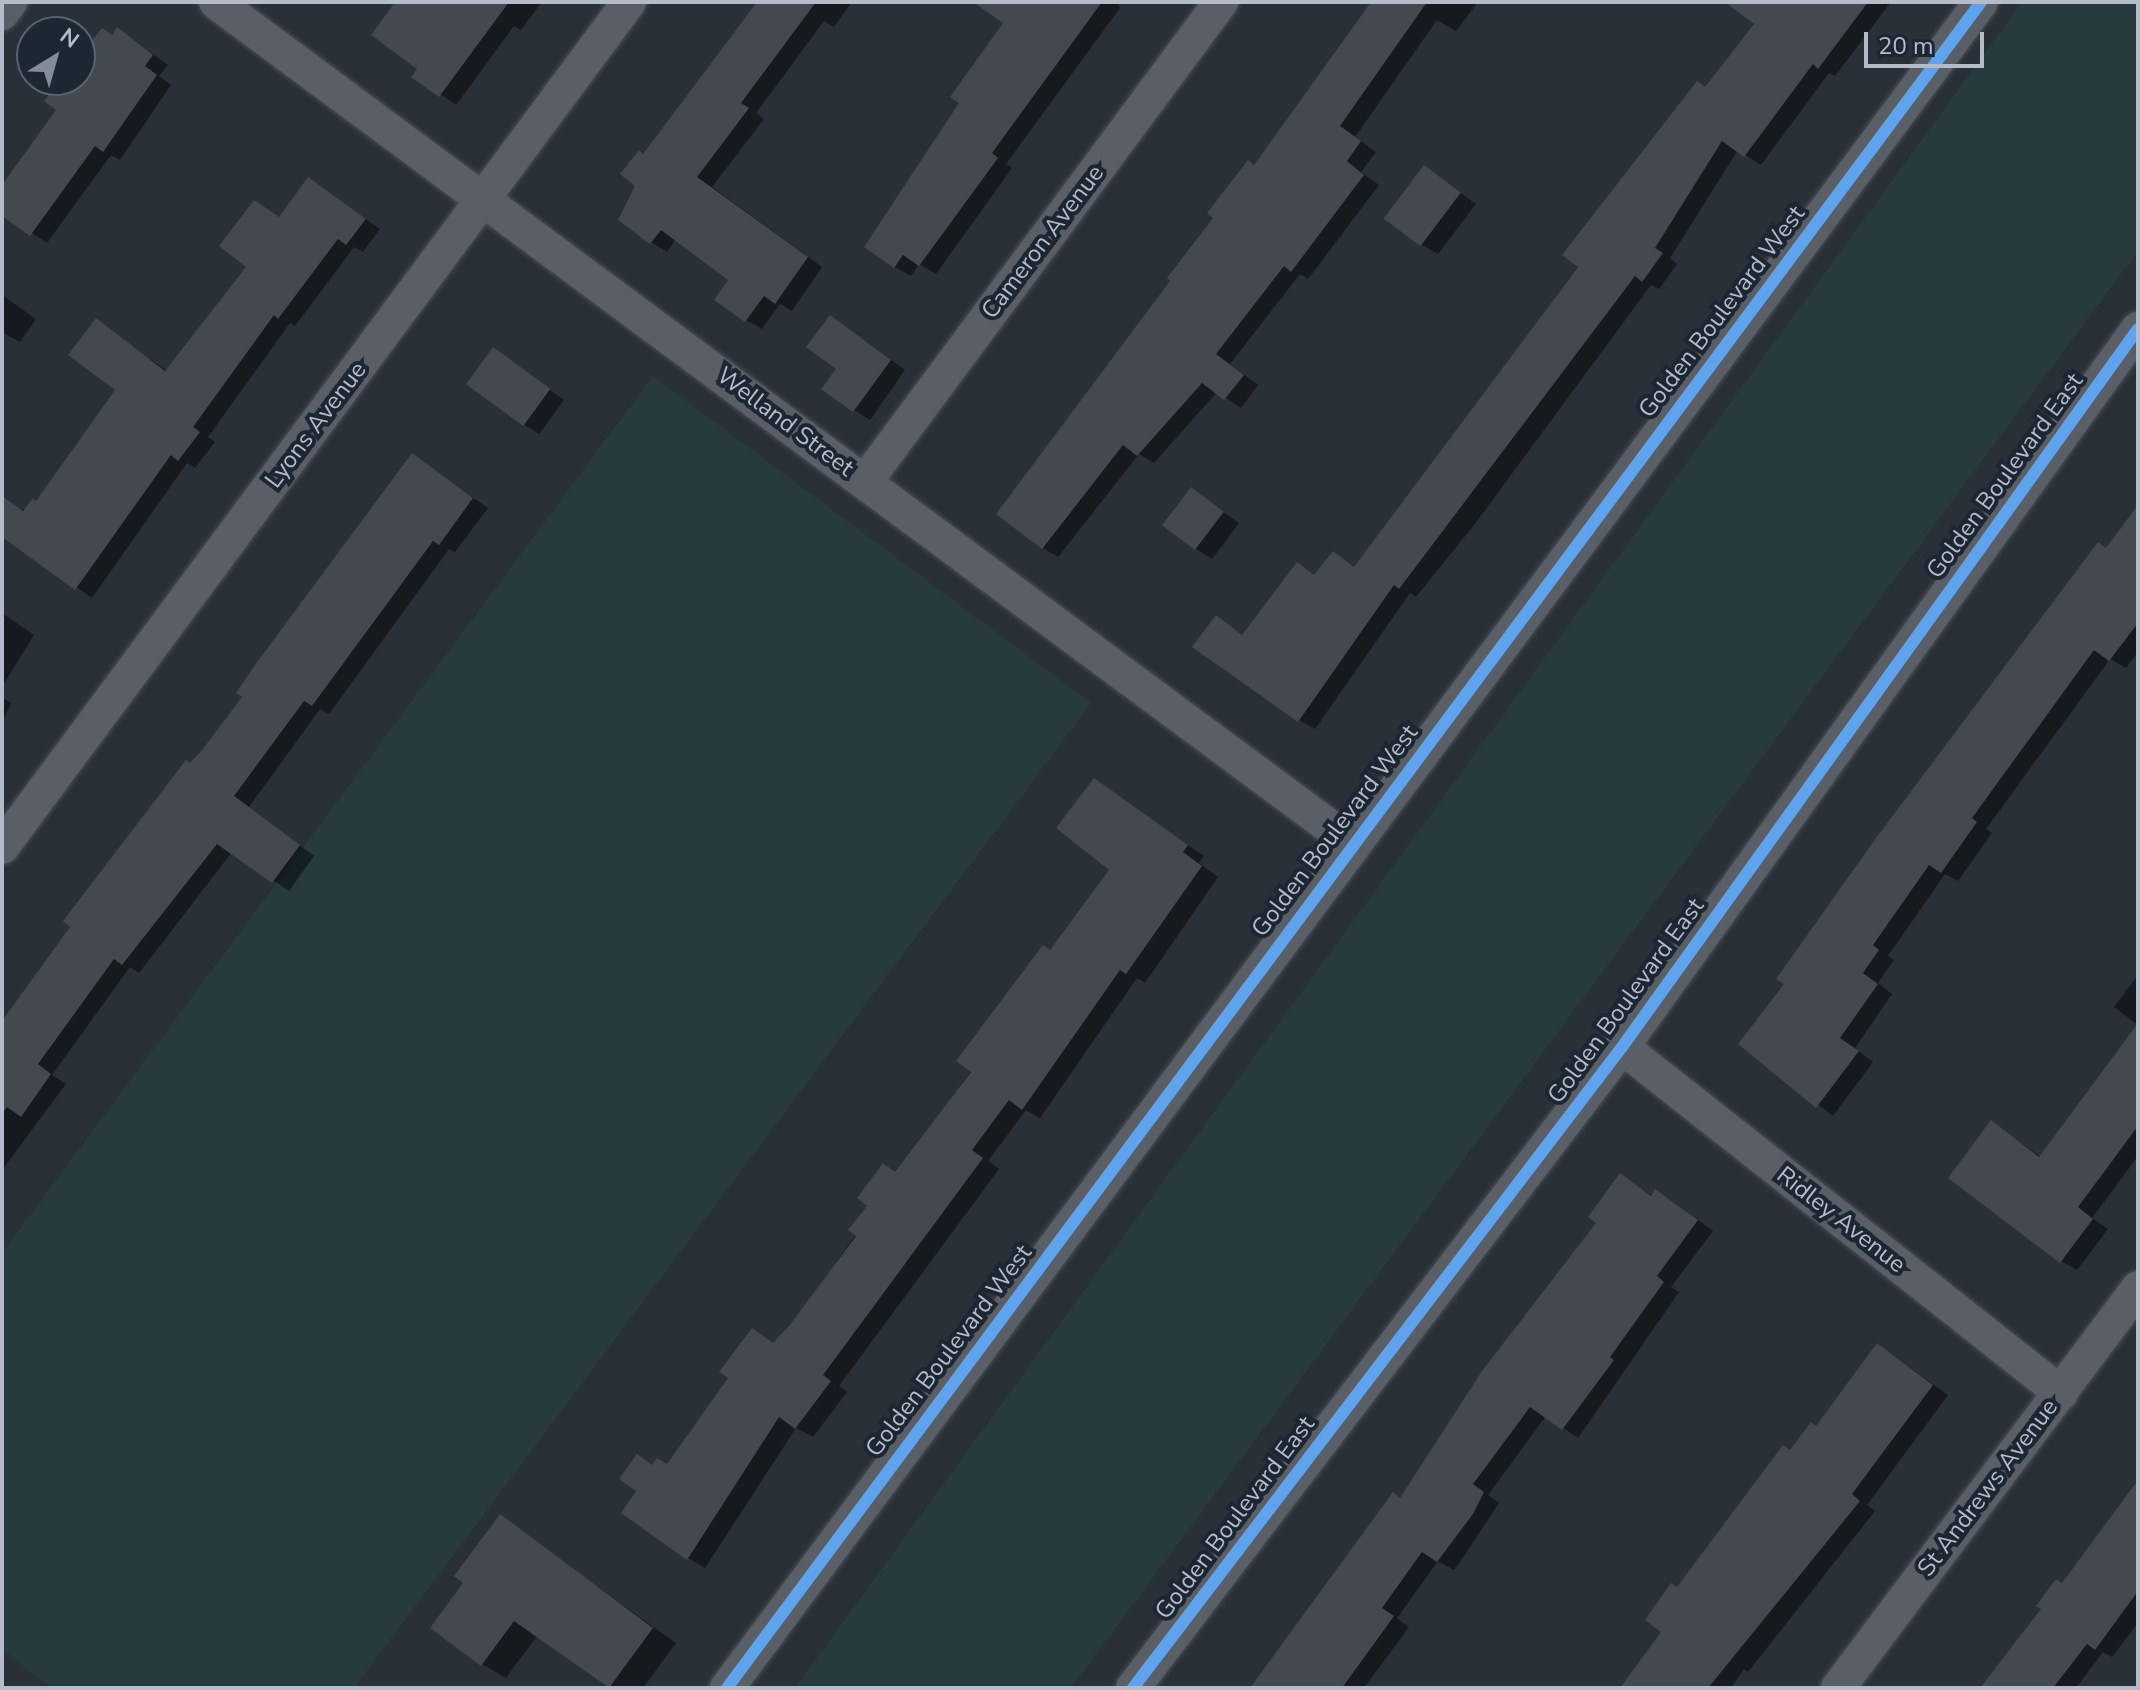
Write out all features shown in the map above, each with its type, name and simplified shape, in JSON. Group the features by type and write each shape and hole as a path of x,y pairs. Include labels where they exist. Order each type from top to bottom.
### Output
{"street":[{"path":"2,13 10,2"},
{"name":"Welland Street","path":"216,2 485,198 1353,844"},
{"name":"Lyons Avenue","path":"2,847 629,2"},
{"name":"Cameron Avenue","path":"865,482 1221,2"},
{"name":"Golden Boulevard West","path":"727,1688 1981,2"},
{"name":"Golden Boulevard East","path":"1133,1688 1622,1047 2138,329"},
{"name":"Ridley Avenue","path":"1622,1047 2061,1393"},
{"name":"St Andrews Avenue","path":"1838,1688 2138,1288"}],"green space":[{"path":"2022,2 2138,2 2138,251 1071,1688 795,1688"},
{"path":"653,376 1091,703 354,1688 51,1688 2,1649 2,1253"}],"building":[{"path":"395,2 509,2 439,97 411,77 417,69 371,35"},
{"path":"757,2 816,2 741,103 749,108 697,177 808,257 775,304 764,296 745,322 714,300 728,280 661,230 650,244 618,220 635,186 620,174 639,150 643,154"},
{"path":"973,2 1102,2 992,153 998,158 919,266 903,255 894,268 864,247 959,103 950,97 1003,23"},
{"path":"1371,2 1427,2 1340,126 1361,141 1347,161 1364,175 1291,272 1284,266 1216,354 1244,375 1224,400 1202,383 1137,456 1123,445 1042,549 996,514 1170,281 1167,278 1213,218 1207,213 1248,160 1254,165"},
{"path":"1725,2 1868,2 1818,69 1813,64 1744,157 1722,141 1655,248 1663,253 1642,282 1635,276 1399,589 1394,585 1298,722 1192,647 1216,615 1242,635 1297,562 1314,575 1333,551 1354,567 1578,267 1562,255 1697,81 1705,87 1754,24"},
{"path":"117,27 153,55 145,66 157,75 103,152 95,146 30,236 2,216 2,185 56,110 44,101 48,96 96,96 96,35 102,28 112,35"},
{"path":"1424,165 1461,193 1420,246 1384,219"},
{"path":"308,177 366,219 346,245 338,239 278,319 274,315 193,427 200,432 178,461 171,455 75,590 2,537 2,496 23,511 33,498 36,501 115,390 68,355 96,318 165,371 246,267 219,246 254,200 279,217"},
{"path":"830,315 891,360 853,412 821,389 836,369 806,347"},
{"path":"493,347 550,389 523,426 466,384"},
{"path":"412,453 473,498 439,545 433,541 312,706 304,701 234,796 300,845 272,883 217,844 122,965 114,959 38,1064 51,1074 21,1117 7,1107 2,1114 2,1021 70,927 63,921 186,760 190,763 203,749 242,697 236,693 255,665"},
{"path":"1191,487 1224,512 1195,550 1162,525"},
{"path":"2138,505 2138,623 2109,661 2094,650 1972,818 1977,822 1941,873 1929,865 1873,945 1879,950 1863,973 1878,984 1840,1038 1859,1051 1816,1108 1738,1044 1784,984 1776,979 1876,838 2098,542 2106,548"},
{"path":"1094,778 1188,845 1183,852 1202,866 1126,974 1120,970 1022,1110 1009,1100 972,1150 983,1158 823,1375 831,1381 795,1429 779,1417 687,1560 621,1513 636,1491 619,1479 637,1454 652,1465 657,1458 667,1464 728,1378 719,1372 752,1328 773,1343 789,1326 856,1236 848,1230 867,1206 857,1198 883,1163 895,1172 971,1072 956,1061 1043,945 1050,950 1109,870 1056,828"},
{"path":"2138,1023 2138,1126 2078,1207 2093,1219 2060,1263 1948,1178 1991,1120 2039,1157"},
{"path":"1620,1173 1651,1196 1655,1189 1698,1220 1657,1276 1664,1282 1610,1357 1614,1360 1562,1430 1530,1407 1473,1484 1484,1492 1473,1514 1437,1562 1422,1552 1382,1608 1394,1616 1342,1688 1250,1688 1393,1492 1400,1498 1482,1371 1596,1223 1588,1217"},
{"path":"1877,1343 1933,1385 1852,1494 1860,1501 1708,1688 1620,1688 1661,1632 1645,1620 1671,1583 1677,1587 1783,1445 1790,1450 1811,1422 1816,1426"},
{"path":"2138,1480 2138,1591 2095,1650 2087,1644 2053,1688 1980,1688 2041,1609 2036,1606 2056,1579 2062,1583"},
{"path":"500,1514 653,1628 609,1688 514,1621 481,1666 430,1628 463,1583 454,1576"}],"cycle path":[{"path":"727,1688 1981,2"},
{"path":"1133,1688 1622,1047 2138,329"}]}
